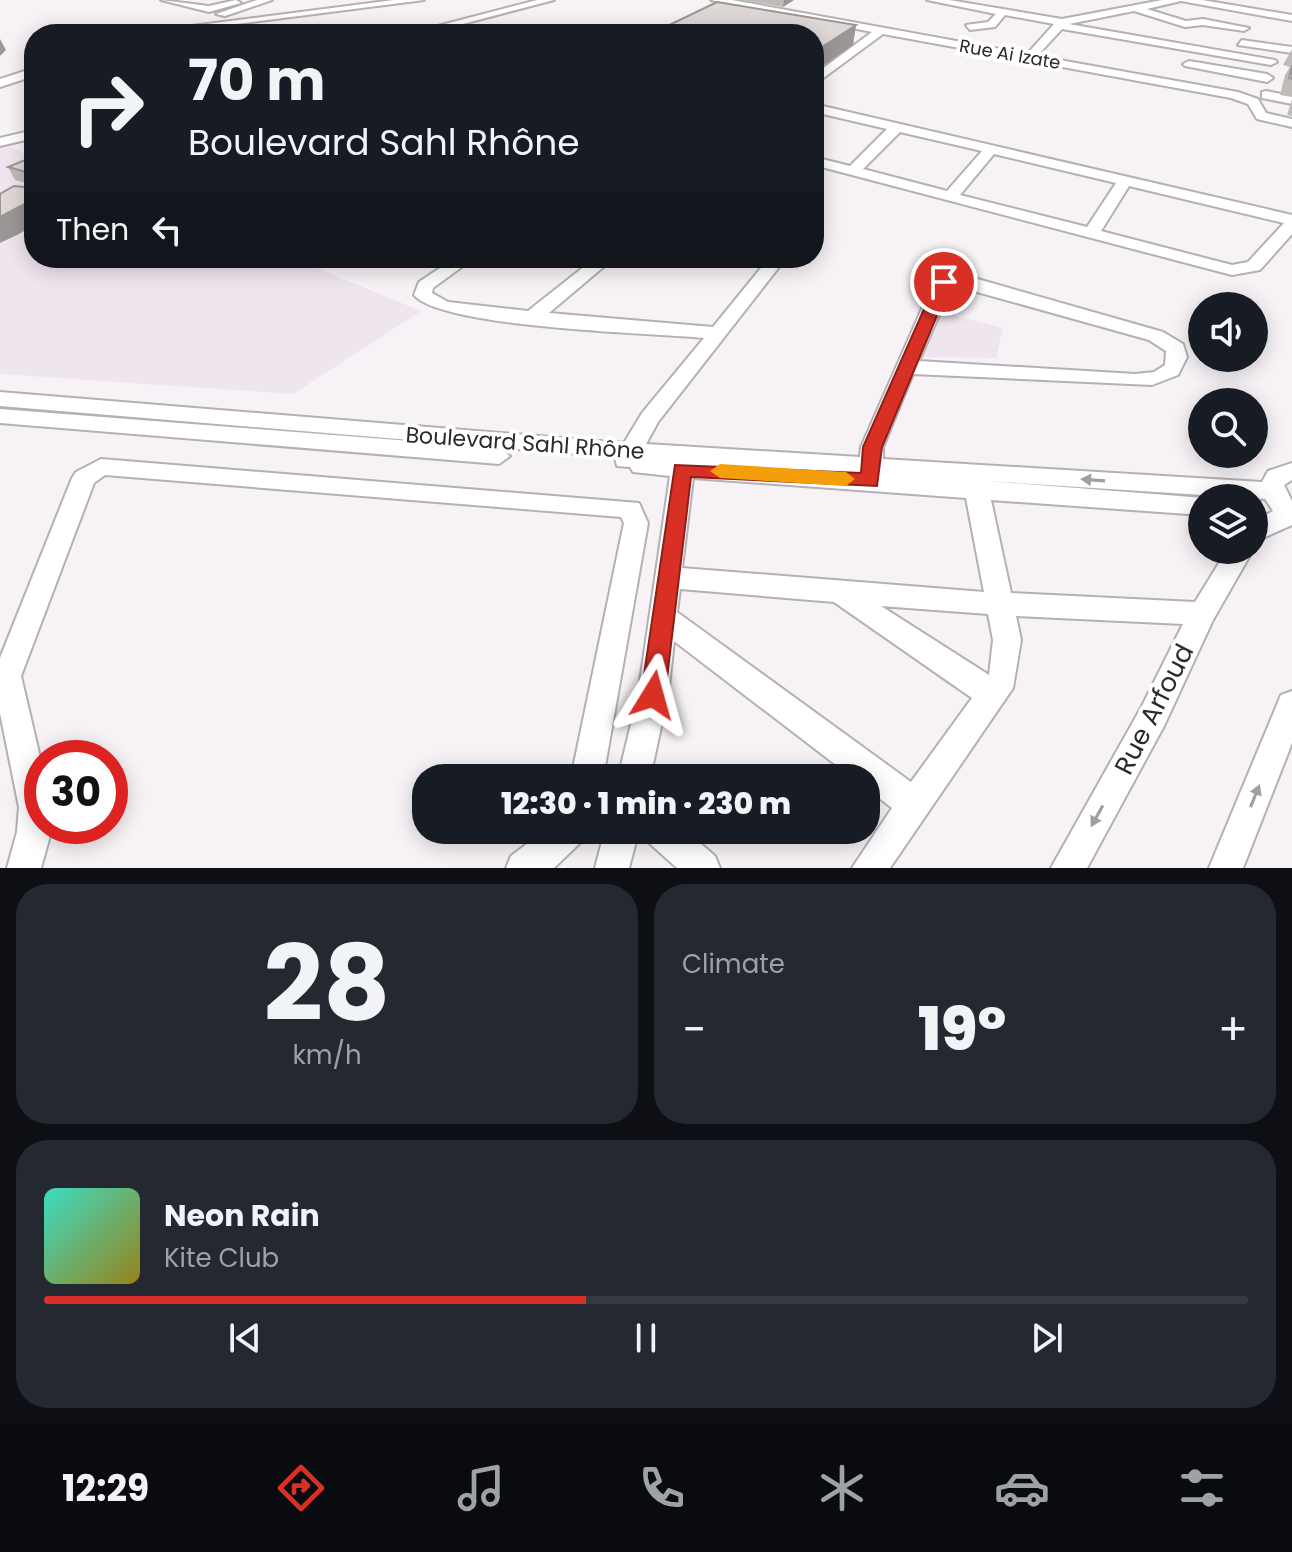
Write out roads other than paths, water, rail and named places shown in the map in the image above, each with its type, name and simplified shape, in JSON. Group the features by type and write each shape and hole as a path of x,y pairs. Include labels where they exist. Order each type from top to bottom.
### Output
{"street":[{"path":"166,0 209,9 245,0"},
{"path":"189,24 267,0"},
{"path":"215,24 419,0"},
{"path":"452,24 549,0"},
{"path":"471,24 567,0"},
{"path":"1030,57 1060,23 1177,0"},
{"path":"1185,0 1292,18"},
{"path":"1238,9 1253,0"},
{"path":"926,16 941,1 1274,64"},
{"name":"Rue Ai Izate","path":"717,3 1260,99 1256,110 1262,116 1292,123"},
{"path":"787,13 802,4"},
{"path":"1096,5 1118,12"},
{"path":"1277,15 1292,6"},
{"path":"1135,9 1193,35"},
{"path":"970,27 991,25 1003,12"},
{"path":"1263,13 1234,38 1236,41 1291,48"},
{"path":"1182,29 1203,22 1244,28"},
{"path":"907,35 917,25"},
{"path":"1178,46 1182,29"},
{"path":"824,73 881,30"},
{"path":"1119,50 1125,38"},
{"path":"1291,48 1274,64 1260,99 1292,100"},
{"path":"1174,61 1267,78"},
{"path":"0,83 24,75"},
{"path":"824,110 1292,222 1254,266 1242,271 824,164"},
{"path":"853,171 897,127"},
{"path":"0,136 24,130"},
{"path":"0,142 24,136"},
{"path":"952,195 992,148"},
{"path":"1093,231 1126,180"},
{"path":"451,268 425,286 423,295 463,311 717,333"},
{"path":"533,317 594,268"},
{"path":"627,458 650,418 770,268"},
{"path":"870,472 906,367 940,288 951,279 1156,336 1176,348 1177,357 1173,370 1166,376 1135,380 906,367"},
{"name":"Boulevard Sahl Rhône","path":"6,413 88,424 395,441"},
{"name":"Boulevard Sahl Rhône","path":"6,413 683,462 870,472 1184,498 1272,491"},
{"path":"372,487 395,441"},
{"path":"637,764 653,695 683,462"},
{"path":"24,868 36,818 7,676 59,538 89,473 101,467 617,506 634,512 636,523 590,764"},
{"path":"1289,514 1272,491 1276,477 1292,471"},
{"path":"869,868 1003,679 1008,654 974,480"},
{"path":"1268,512 1289,514"},
{"path":"1268,525 1289,514"},
{"name":"Rue Arfoud","path":"1068,868 1153,716 1226,564"},
{"path":"669,578 999,604 1202,614"},
{"path":"835,589 991,695"},
{"path":"664,618 915,805"},
{"path":"1226,868 1292,705"},
{"path":"523,868 555,844"},
{"path":"612,868 618,844"},
{"path":"676,844 703,868"}]}
